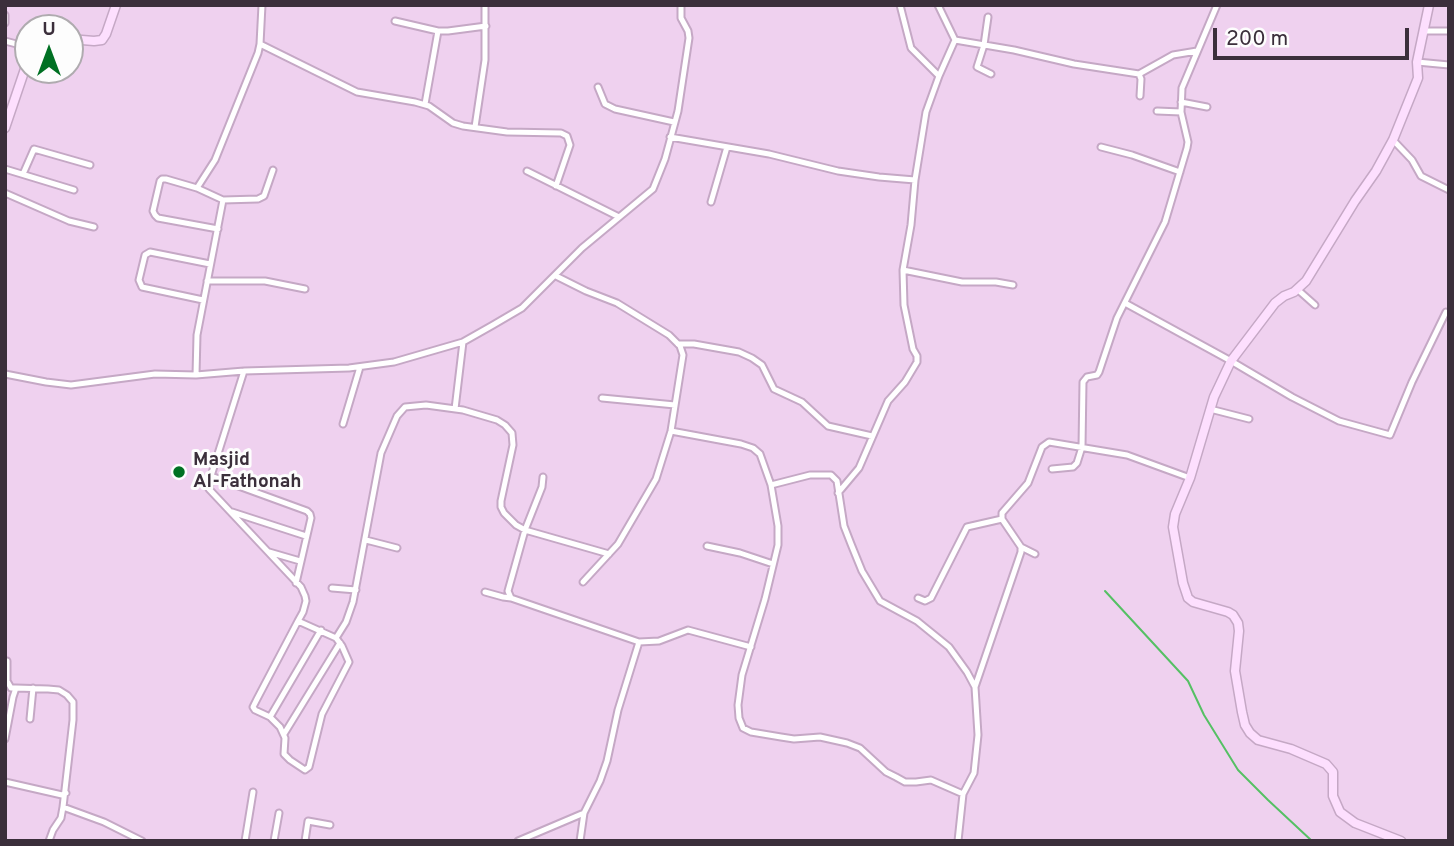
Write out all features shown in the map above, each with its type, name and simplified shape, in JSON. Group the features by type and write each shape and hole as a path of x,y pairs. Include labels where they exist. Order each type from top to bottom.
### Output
{"street":[{"path":"84,40 104,38 116,5"},
{"path":"197,188 215,160 260,44 262,5"},
{"path":"475,127 485,60 485,5"},
{"path":"5,374 71,385 155,374 196,375 360,367 394,362 463,342 522,308 582,248 653,189 665,159 678,111 689,38 681,18 681,5"},
{"path":"900,5 911,48 939,76"},
{"path":"838,493 859,468 888,401 905,382 917,360 904,305 903,270 926,112 955,40 938,5"},
{"path":"1052,469 1075,466 1077,463 1082,447 1083,382 1087,377 1098,374 1117,318 1164,222 1188,142 1181,111 1182,88 1217,5"},
{"path":"1401,841 1355,823 1340,812 1333,796 1333,772 1326,764 1291,749 1258,740 1250,733 1242,712 1235,671 1240,631 1238,623 1228,612 1193,602 1188,598 1174,527 1175,514 1214,397 1231,361 1275,303 1307,281 1393,140 1418,78 1416,62 1429,5"},
{"path":"5,15 5,23"},
{"path":"988,18 977,67 991,74"},
{"path":"395,21 438,31 486,26"},
{"path":"425,104 438,31"},
{"path":"1424,31 1449,31"},
{"path":"955,40 1139,74 1173,55 1197,51"},
{"path":"260,44 357,92 425,104 463,127 507,132 561,133 568,136 570,145 556,186"},
{"path":"1416,62 1449,65"},
{"path":"1139,74 1140,96"},
{"path":"5,127 20,84"},
{"path":"598,87 605,104 615,109 674,122"},
{"path":"1181,103 1208,107"},
{"path":"1157,111 1181,111"},
{"path":"670,137 769,154 838,170 915,180"},
{"path":"1393,140 1412,160 1421,176 1449,190"},
{"path":"711,202 727,147"},
{"path":"1101,147 1180,173"},
{"path":"23,174 33,149 90,165"},
{"path":"5,169 74,190"},
{"path":"218,229 158,218 153,211 160,181 166,178 223,200 262,197 273,170"},
{"path":"527,171 619,217"},
{"path":"5,193 69,221 94,228"},
{"path":"196,375 197,335 223,200"},
{"path":"203,300 142,286 139,280 145,255 150,252 210,264"},
{"path":"903,270 962,282 1013,285"},
{"path":"556,276 617,303 669,335 678,344 683,355 671,431 656,479 618,544 583,582"},
{"path":"207,281 264,281 304,289"},
{"path":"1297,289 1315,305"},
{"path":"1125,303 1339,421 1390,435 1412,382 1446,312 1449,313"},
{"path":"455,409 463,342"},
{"path":"678,344 739,352 752,358 762,365 774,389 802,402 828,426 872,436"},
{"path":"343,424 360,367"},
{"path":"244,371 209,489 305,596 306,601 298,621 253,706 280,727 284,734 284,754 306,770 321,714 349,666 348,658 338,641 321,630 298,621"},
{"path":"602,398 675,405"},
{"path":"284,734 338,641 354,602 381,453 397,416 405,407 415,405 455,409 497,420 505,425 512,433 513,445 501,507 508,519 525,530 609,554"},
{"path":"1210,409 1249,419"},
{"path":"671,431 753,448 760,454 771,485 778,545 742,675 738,705 743,728 751,732 794,739 820,737 847,743 860,748 886,772 905,782 931,780 963,794"},
{"path":"1035,554 1021,547 1002,519 1003,510 1028,483 1042,447 1049,442 1126,455 1189,478"},
{"path":"771,485 810,475 831,475 836,481 850,544 880,601 918,621 949,647 975,687"},
{"path":"211,476 307,511 312,518 296,583"},
{"path":"511,598 508,590 543,477"},
{"path":"229,511 306,536"},
{"path":"918,598 925,601 931,598 967,527 1002,519"},
{"path":"366,540 397,548"},
{"path":"706,546 740,552 773,564"},
{"path":"958,841 963,794 974,773 978,736 975,687 1021,547"},
{"path":"267,551 300,561"},
{"path":"332,588 356,590"},
{"path":"485,592 511,598 639,642 659,641 688,630 751,647"},
{"path":"270,718 321,630"},
{"path":"580,841 584,813 607,761 618,710 639,642"},
{"path":"7,660 7,681 11,688 59,690 73,702 74,720 66,793 61,818 49,841"},
{"path":"5,738 16,688"},
{"path":"30,719 33,688"},
{"path":"5,782 62,795 66,793"},
{"path":"245,841 253,792"},
{"path":"63,807 104,822 142,841"},
{"path":"274,841 279,813"},
{"path":"518,841 584,813"},
{"path":"305,841 308,821 330,825"}],"waterway":[{"path":"1105,591 1188,681 1204,715 1238,770 1312,841"}],"place":[{"name":"Masjid Al-Fathonah","path":"179,472"}]}
